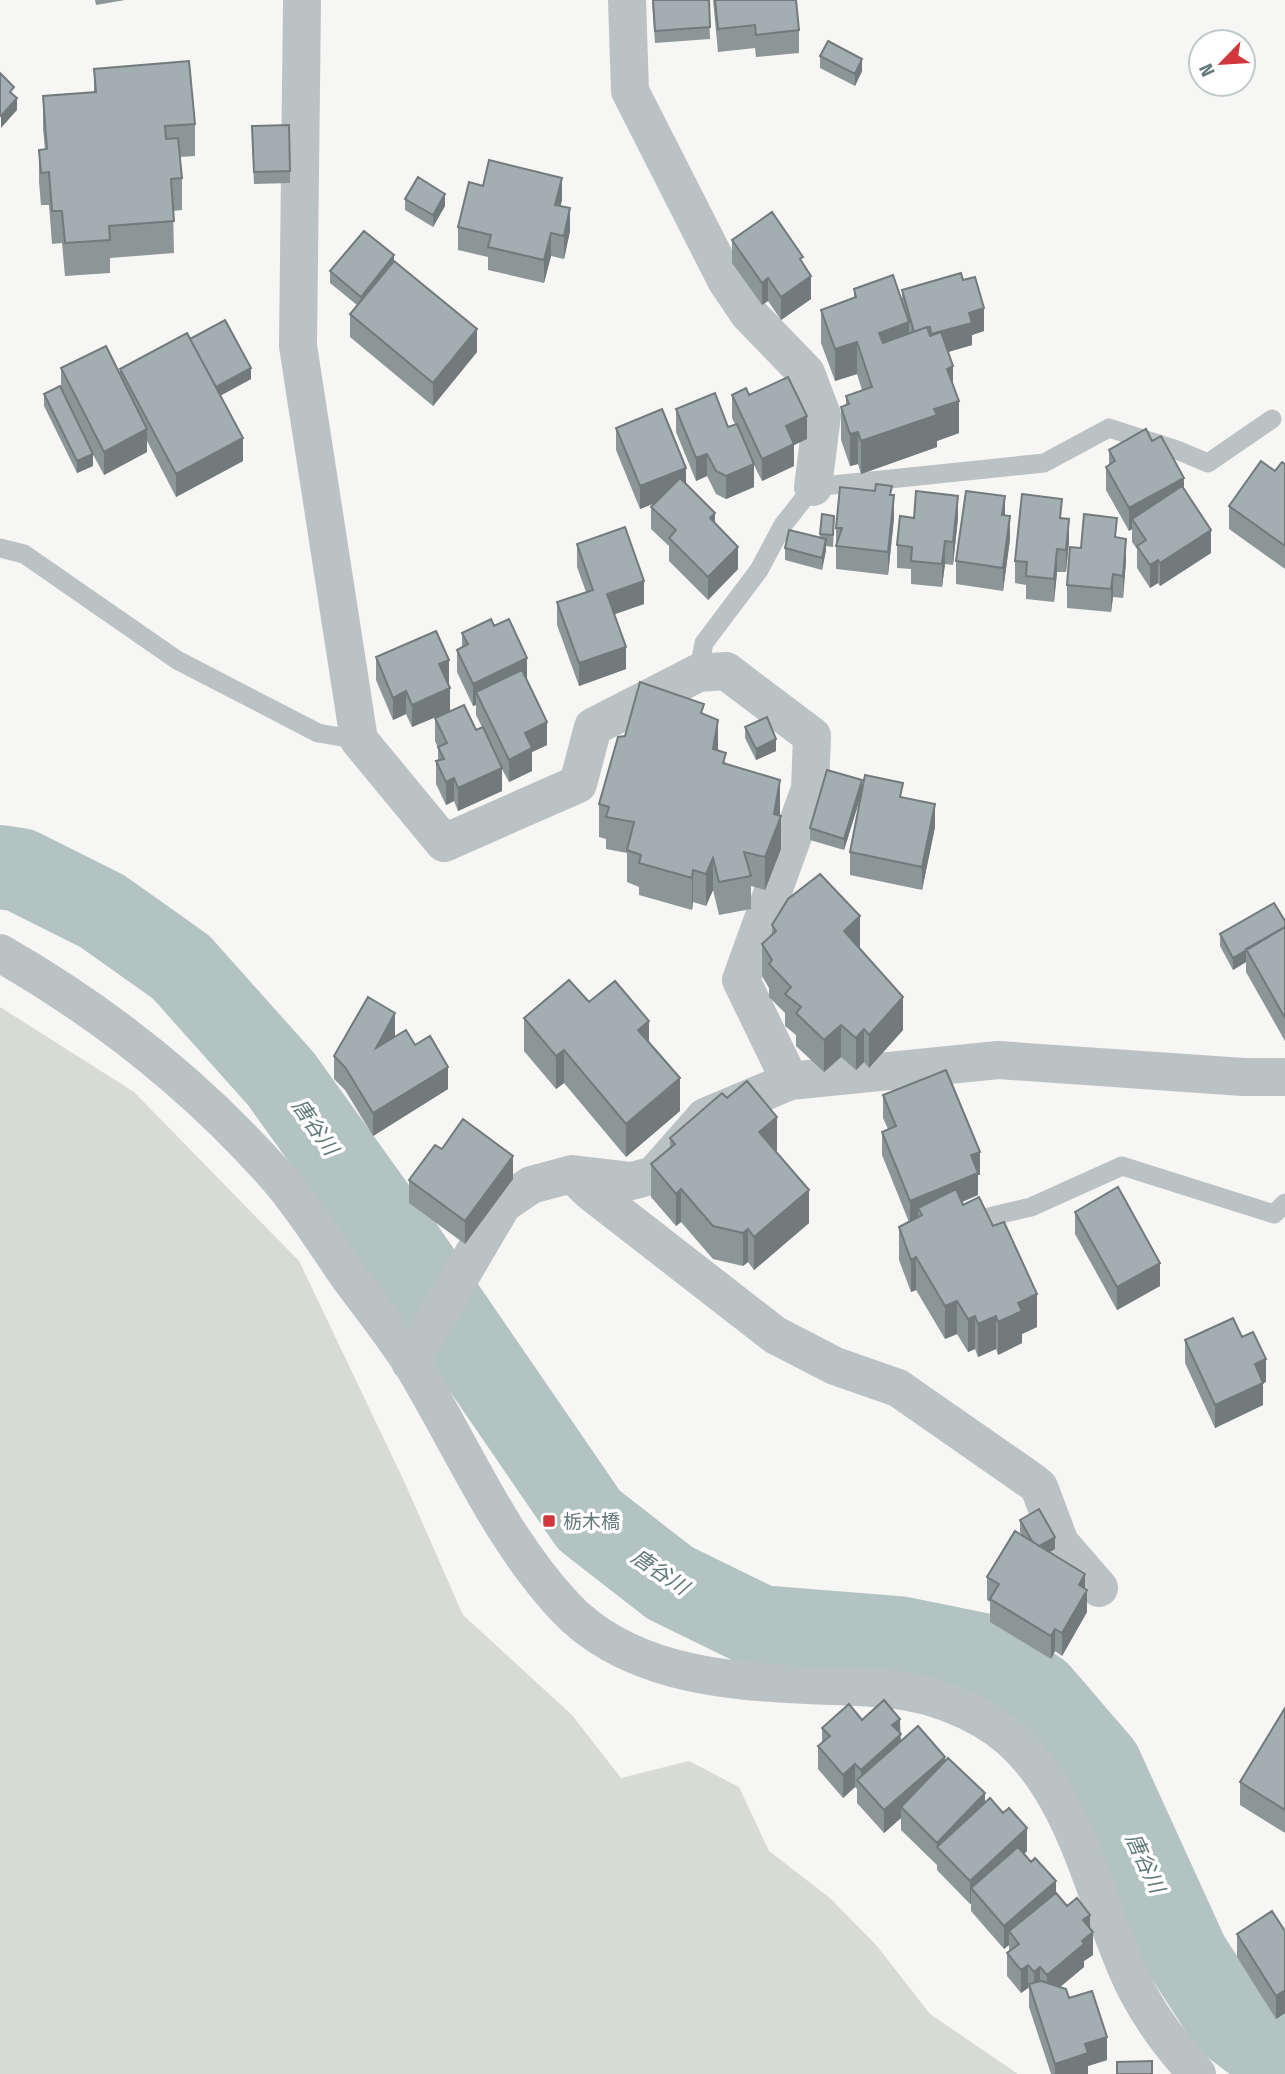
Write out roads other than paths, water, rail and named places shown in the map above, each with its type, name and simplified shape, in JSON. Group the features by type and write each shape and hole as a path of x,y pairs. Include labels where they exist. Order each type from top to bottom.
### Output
{"street":[{"path":"302,0 298,346 359,740 444,843 578,784 593,727 698,674 726,671 812,736 810,789 741,980 790,1081"},
{"path":"626,0 630,91 726,280 749,314 806,373 822,415 813,487"},
{"path":"0,953 57,985 189,1087 279,1180 410,1362 479,1486 526,1561 565,1608 598,1638 645,1661 722,1678 808,1685 867,1685 931,1695 986,1720 1023,1751 1066,1811 1136,1989 1175,2050 1197,2074"},
{"path":"410,1362 503,1204 531,1185 572,1174 632,1181 653,1175 705,1117 790,1081 998,1060 1285,1077"},
{"path":"572,1174 591,1192 775,1335 835,1366 886,1381 1034,1482 1039,1487 1060,1543 1099,1588"}],"lane":[{"path":"698,674 704,643 759,570 783,525 813,487 1044,463 1109,428 1208,463 1272,419"},
{"path":"0,548 23,555 201,673 318,733 359,740"},
{"path":"972,1221 1031,1207 1122,1166 1275,1214 1285,1203"}],"waterway":[{"name":"唐谷川","path":"0,867 20,870 102,911 181,967 281,1079 401,1246 589,1520 670,1583 760,1627 898,1638 982,1655 1039,1694 1100,1765 1187,1956 1229,2021 1285,2063"}],"place":[{"name":"栃木橋","path":"549,1521"}]}
